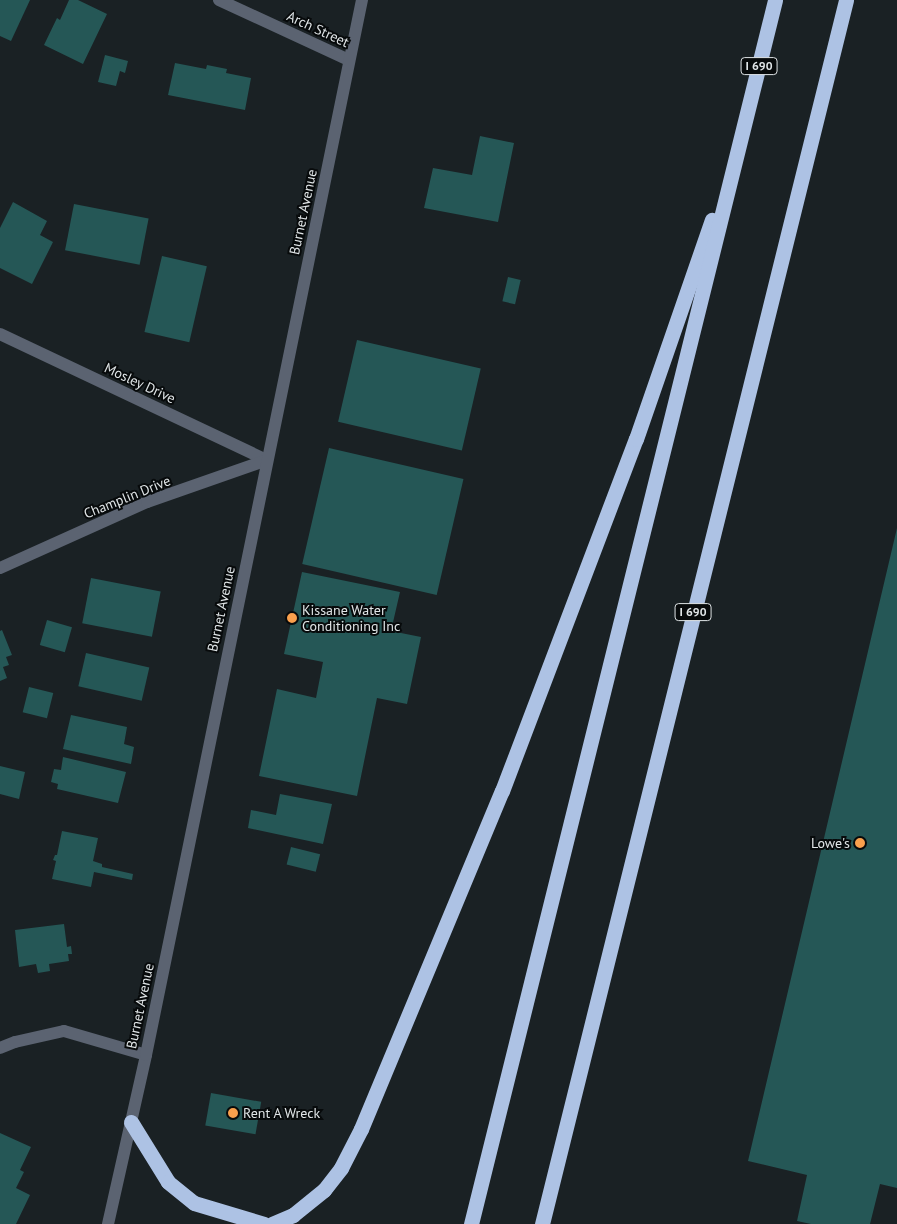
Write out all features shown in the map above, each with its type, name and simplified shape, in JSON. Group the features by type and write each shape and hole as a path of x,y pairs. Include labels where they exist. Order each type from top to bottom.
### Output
{"highway":[{"name":"I 690","path":"471,1224 775,0"},
{"name":"I 690","path":"542,1224 846,0"},
{"path":"272,1224 292,1215 324,1190 341,1168 361,1129 502,791 636,439 742,131"},
{"path":"131,1122 168,1182 194,1203 264,1224"}],"street":[{"name":"Arch Street","path":"219,0 349,60"},
{"name":"Burnet Avenue","path":"108,1224 146,1055 362,0"},
{"name":"Mosley Drive","path":"0,334 267,460"},
{"name":"Champlin Drive","path":"0,568 147,502 267,460"},
{"path":"0,1048 14,1042 64,1031 146,1055"}],"building":[{"path":"0,0 30,0 11,41 0,36"},
{"path":"69,0 78,0 107,14 83,64 44,45 57,18 60,20"},
{"path":"105,55 128,61 125,73 120,71 116,86 98,82"},
{"path":"175,63 206,69 207,65 227,69 226,73 251,78 245,110 168,95"},
{"path":"480,136 514,143 498,222 424,208 433,168 472,175"},
{"path":"13,202 47,221 40,235 53,242 32,284 0,268 0,228"},
{"path":"74,204 149,219 140,265 65,250"},
{"path":"162,256 207,266 189,342 144,332"},
{"path":"508,277 521,280 515,304 502,301"},
{"path":"357,340 481,369 462,450 338,422"},
{"path":"329,448 463,479 437,595 302,564"},
{"name":"Lowe's","path":"897,528 897,1188 880,1184 870,1224 811,1224 797,1221 807,1175 748,1161"},
{"path":"302,572 400,592 391,631 421,637 407,704 377,698 357,796 259,776 277,689 316,698 323,662 284,654"},
{"path":"91,578 161,592 152,637 82,623"},
{"path":"47,620 72,627 65,652 40,645"},
{"path":"2,630 12,655 6,657 9,665 3,667 7,678 0,681 0,631"},
{"path":"86,653 149,668 142,701 78,686"},
{"path":"29,687 53,693 47,718 23,712"},
{"path":"71,715 127,727 124,744 134,747 131,764 63,749"},
{"path":"63,757 126,772 118,803 57,789 58,784 51,782 54,769 61,770"},
{"path":"0,766 25,772 19,799 0,794"},
{"path":"280,794 332,804 323,844 248,828 251,810 276,815"},
{"path":"62,831 98,838 93,861 102,864 102,867 133,874 132,880 94,872 91,887 52,879 56,861 53,860 55,855 57,855"},
{"path":"291,847 320,854 316,872 287,864"},
{"path":"64,924 67,947 71,946 72,954 68,954 69,961 49,964 50,971 38,973 36,964 19,967 15,930"},
{"name":"Rent A Wreck","path":"211,1093 261,1102 255,1134 205,1125"},
{"path":"0,1133 31,1147 20,1170 24,1172 16,1188 30,1195 16,1224 0,1224"}],"place":[{"name":"Kissane Water Conditioning Inc","path":"292,618"},
{"name":"Lowe's","path":"860,843"},
{"name":"Rent A Wreck","path":"233,1113"}]}
